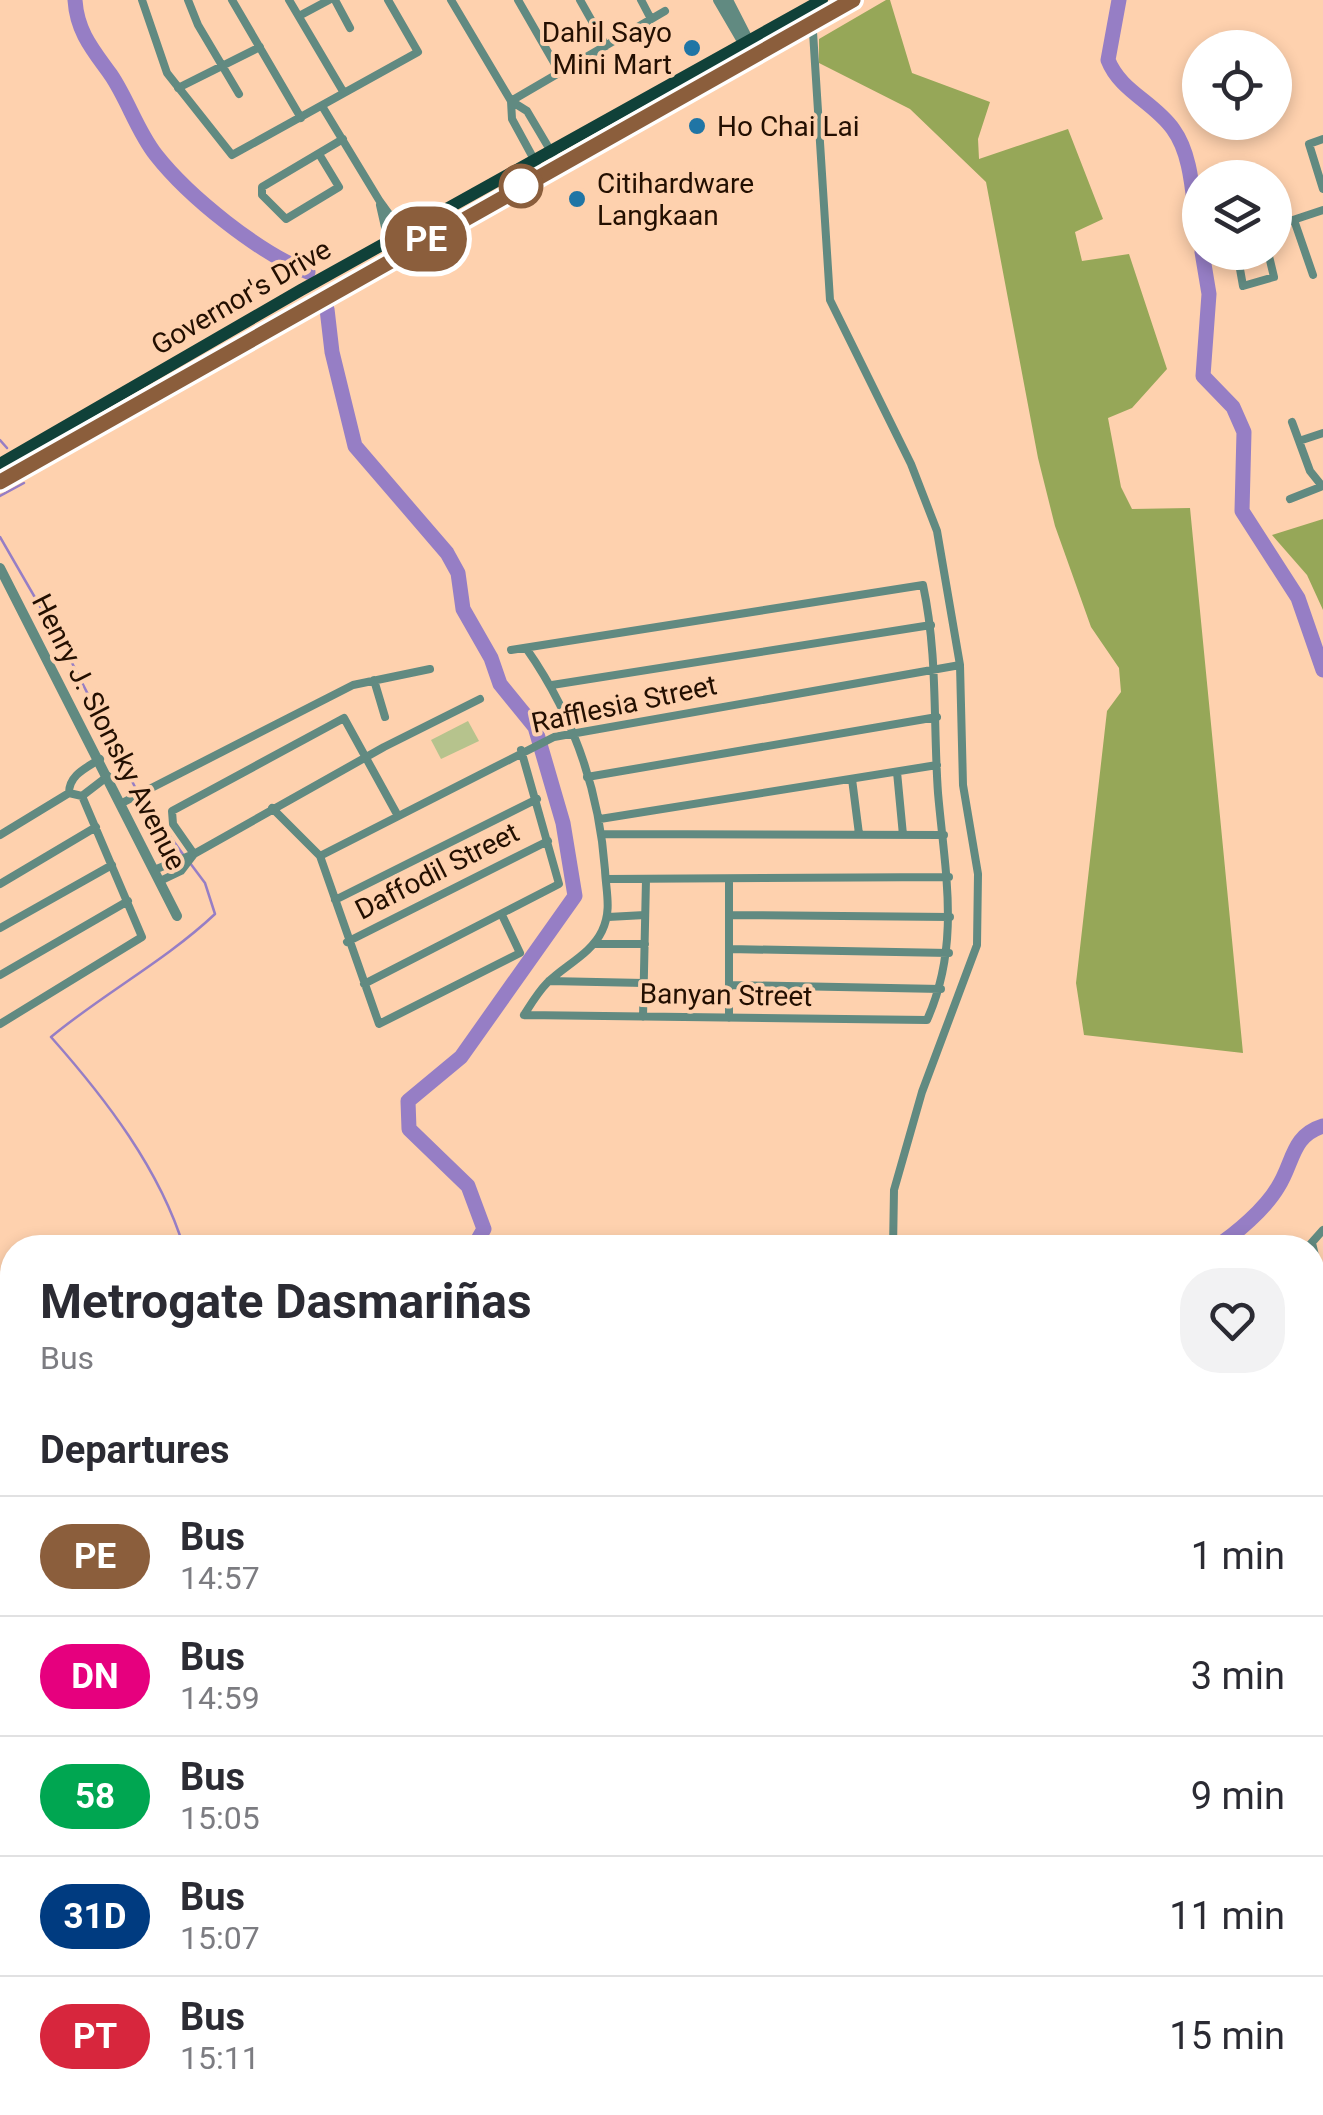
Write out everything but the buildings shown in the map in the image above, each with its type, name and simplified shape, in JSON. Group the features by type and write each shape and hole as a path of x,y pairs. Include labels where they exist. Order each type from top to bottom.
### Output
{"main road":[{"name":"Governor's Drive","path":"0,482 336,292 403,244 822,0"},
{"name":"Governor's Drive","path":"556,158 853,0"},
{"name":"Governor's Drive","path":"0,464 326,275 403,244"}],"street":[{"path":"142,0 156,51 178,88 232,155 418,52 388,0"},
{"path":"188,0 239,94"},
{"path":"232,0 301,118"},
{"path":"289,0 344,93"},
{"path":"299,16 332,0 350,28"},
{"path":"451,0 511,101 512,119 539,168"},
{"path":"518,0 560,73"},
{"path":"580,0 606,46"},
{"path":"640,0 652,19"},
{"path":"718,0 754,56"},
{"path":"728,0 746,43"},
{"path":"511,101 665,11"},
{"path":"802,11 810,24 830,300 930,504 944,562 960,665 963,785 978,874 977,946 922,1092 894,1190 893,1235"},
{"path":"178,88 260,46"},
{"path":"511,101 527,110 556,158"},
{"path":"322,106 403,244"},
{"path":"524,141 540,132"},
{"path":"319,154 339,187 286,219 260,191 319,154 343,139"},
{"path":"1323,139 1309,144 1323,189"},
{"path":"378,200 403,244"},
{"path":"1313,275 1294,220 1323,210"},
{"path":"1240,270 1243,286 1274,276 1272,270"},
{"path":"1290,498 1322,486 1292,422"},
{"path":"1299,441 1323,433"},
{"name":"Henry J. Slonsky Avenue","path":"0,568 177,916"},
{"path":"512,650 923,585 936,668 938,764 949,877 949,953 941,989 729,986"},
{"path":"552,685 932,625"},
{"path":"526,648 552,685 575,732 604,834 608,917 594,944 548,982"},
{"name":"Rafflesia Street","path":"320,856 554,736 960,665"},
{"path":"122,803 348,687 430,669"},
{"path":"374,680 385,717"},
{"path":"157,876 272,808 480,699"},
{"path":"588,777 937,717"},
{"path":"194,854 173,824 172,811 344,718 398,816"},
{"path":"364,984 559,884 526,748"},
{"path":"70,793 70,782 100,760"},
{"path":"600,819 938,764"},
{"path":"897,772 903,835"},
{"path":"82,796 108,776"},
{"path":"852,779 859,834"},
{"path":"0,835 70,793 82,796"},
{"path":"0,1024 142,937 82,796"},
{"path":"335,900 537,799"},
{"path":"272,808 320,856 347,942 380,1024 520,953 502,915"},
{"path":"0,884 96,828"},
{"path":"604,834 944,835"},
{"name":"Daffodil Street","path":"347,942 548,841"},
{"path":"0,928 112,865"},
{"path":"606,879 949,877"},
{"path":"643,1017 646,879"},
{"path":"729,1018 730,879"},
{"path":"0,975 128,902"},
{"path":"608,917 645,915"},
{"path":"729,915 950,917"},
{"path":"594,944 645,944"},
{"path":"729,949 949,953"},
{"path":"548,982 644,983"},
{"name":"Banyan Street","path":"548,982 524,1015 926,1020 941,989"}],"green space":[{"path":"890,0 912,73 990,102 978,139 979,159 1068,129 1103,219 1075,232 1082,261 1129,254 1167,369 1132,408 1108,418 1121,487 1132,509 1190,508 1243,1053 1084,1035 1076,983 1107,711 1121,692 1119,668 1091,627 1055,526 1038,458 986,182 910,109 819,63 819,39"},
{"path":"1323,519 1323,610 1307,575 1272,535"},
{"path":"468,721 479,741 441,759 431,740"}],"waterway":[{"path":"75,0 87,40 156,155 226,222 268,252 308,272"},
{"path":"1119,0 1108,60 1121,80 1173,129 1187,160"},
{"path":"1205,270 1209,294 1203,376 1233,407 1244,432 1242,511 1298,598 1323,670"},
{"path":"327,309 332,352 355,446 447,553 458,573 463,609 491,658 500,684 535,727 563,823 575,896 461,1057 408,1101 409,1129 468,1186 484,1229 481,1235"},
{"path":"0,440 7,448"},
{"path":"0,496 24,483"},
{"path":"0,537 67,653 137,791 185,857"},
{"path":"180,1235 161,1190 129,1136 51,1037 215,914 205,883 190,863"},
{"path":"1231,1235 1266,1204 1299,1143 1323,1126"}],"bus line":[{"name":"PE","path":"0,482 853,0"}],"place":[{"name":"Dahil Sayo Mini Mart","path":"692,48"},
{"name":"Ho Chai Lai","path":"697,126"},
{"name":"Citihardware Langkaan","path":"577,199"}]}
